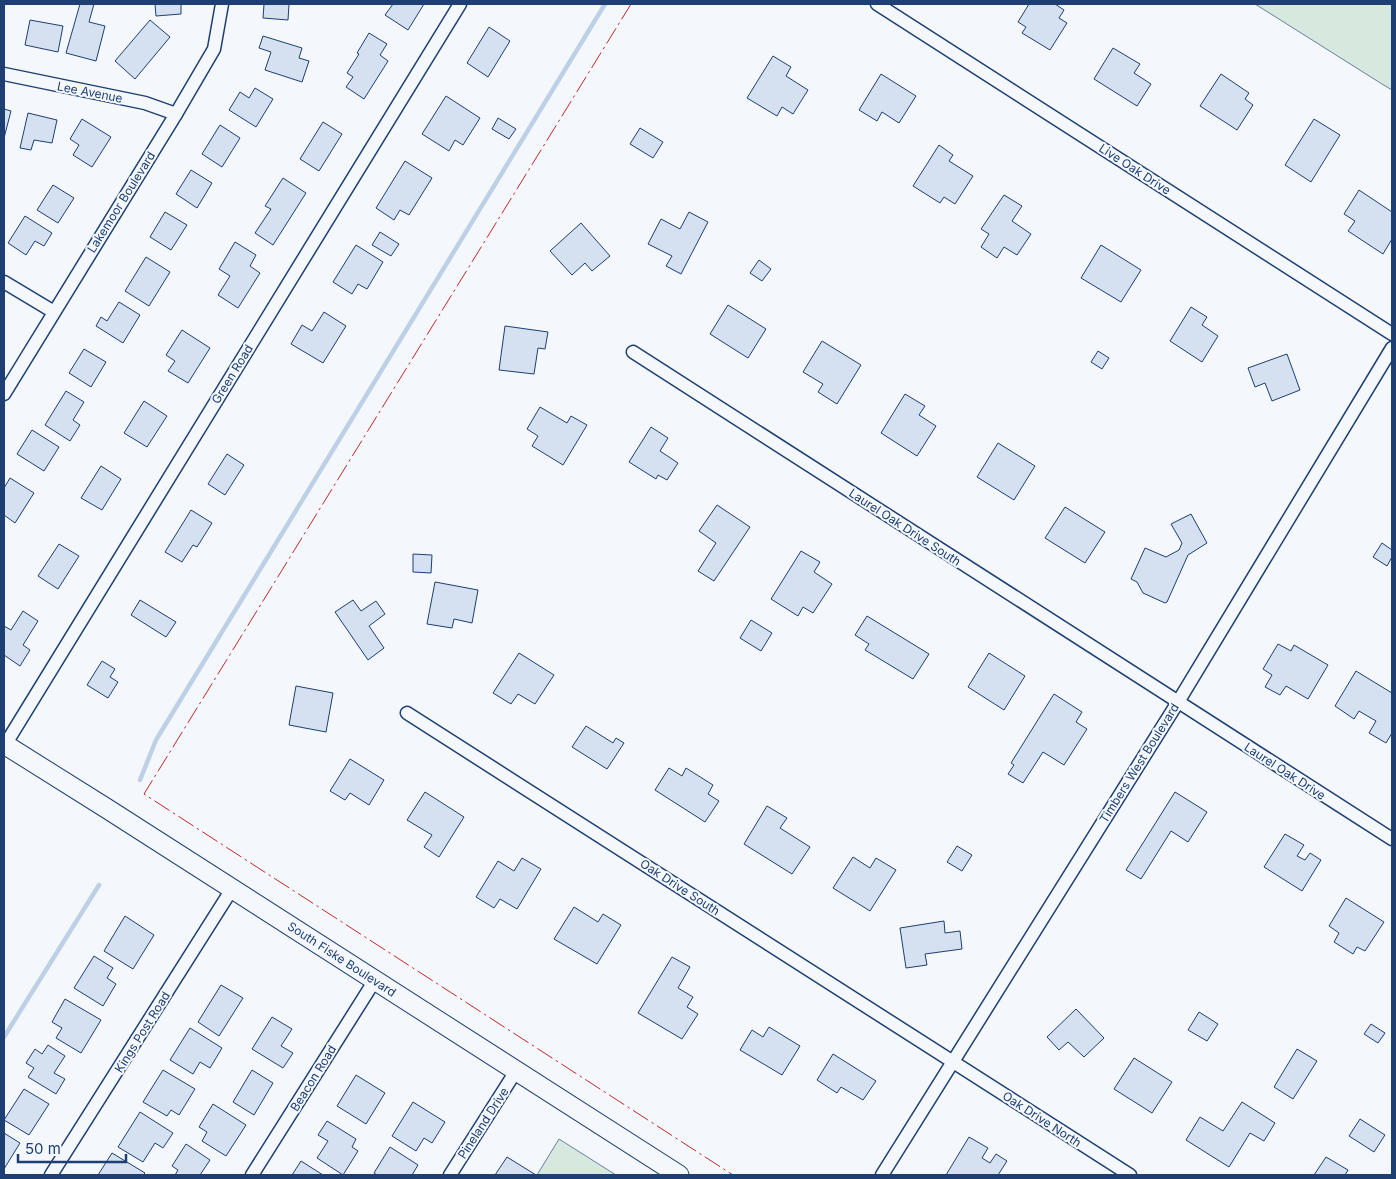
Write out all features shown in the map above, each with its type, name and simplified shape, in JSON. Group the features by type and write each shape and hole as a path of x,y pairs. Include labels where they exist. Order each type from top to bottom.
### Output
{"main road":[{"name":"South Fiske Boulevard","path":"4,744 679,1175"}],"street":[{"name":"Lakemoor Boulevard","path":"4,394 214,49 222,4"},
{"name":"Green Road","path":"4,744 460,4"},
{"name":"Live Oak Drive","path":"877,4 1392,334"},
{"name":"Lee Avenue","path":"4,74 145,103 176,114"},
{"path":"4,282 54,312"},
{"name":"Timbers West Boulevard","path":"882,1175 1178,702 1392,348"},
{"name":"Laurel Oak Drive South","path":"633,352 1178,702"},
{"name":"Laurel Oak Drive","path":"1178,702 1392,839"},
{"name":"Oak Drive South","path":"407,713 953,1062"},
{"name":"Kings Post Road","path":"51,1175 232,889"},
{"name":"Beacon Road","path":"252,1175 375,980"},
{"name":"Oak Drive North","path":"953,1062 1130,1175"},
{"name":"Pineland Drive","path":"450,1175 516,1071"}],"shaded area":[{"path":"1255,4 1392,4 1392,90 1382,84"},
{"path":"559,1139 616,1175 537,1175"}],"building":[{"path":"80,4 94,4 89,22 105,26 96,61 66,53"},
{"path":"155,4 181,4 181,14 156,16"},
{"path":"264,4 289,4 288,20 263,18"},
{"path":"393,4 424,4 408,30 385,15"},
{"path":"1029,4 1055,4 1064,10 1059,18 1067,23 1050,50 1022,33 1026,27 1018,22"},
{"path":"30,20 63,26 58,52 25,45"},
{"path":"150,20 170,37 135,79 115,61"},
{"path":"489,27 510,41 488,77 467,63"},
{"path":"369,33 387,44 380,55 388,61 364,99 346,87 353,77 347,73"},
{"path":"263,36 302,48 299,58 309,61 302,82 265,70 271,52 259,48"},
{"path":"1113,48 1140,64 1134,73 1151,84 1137,106 1094,79"},
{"path":"773,56 791,67 786,76 808,90 793,114 782,107 777,116 747,98"},
{"path":"881,74 916,96 899,123 882,112 877,121 859,110"},
{"path":"1221,74 1249,93 1245,99 1253,105 1237,130 1200,106"},
{"path":"255,88 273,99 256,127 229,110 240,92 249,98"},
{"path":"446,96 480,118 463,145 455,140 449,151 422,134"},
{"path":"4,109 11,111 4,138"},
{"path":"28,113 57,120 52,143 34,140 31,150 20,148"},
{"path":"498,118 516,129 509,139 492,129"},
{"path":"82,119 111,137 92,167 73,155 79,145 70,139"},
{"path":"1314,119 1340,135 1311,182 1285,165"},
{"path":"323,122 342,134 319,171 300,159"},
{"path":"220,125 240,138 222,167 202,154"},
{"path":"640,128 663,142 653,158 630,144"},
{"path":"939,145 953,155 949,161 973,176 955,204 944,197 940,203 913,186"},
{"path":"405,161 432,178 409,215 400,210 394,220 376,208"},
{"path":"191,170 212,183 197,208 176,194"},
{"path":"283,178 306,193 273,245 255,233 271,209 265,206"},
{"path":"53,185 74,198 58,223 37,210"},
{"path":"1359,190 1392,212 1392,239 1383,254 1348,231 1355,221 1344,214"},
{"path":"1004,195 1022,206 1012,221 1031,234 1017,255 1004,247 997,258 981,247 989,234 981,229"},
{"path":"165,212 187,225 171,250 150,237"},
{"path":"689,212 708,222 681,274 666,266 672,256 648,244 661,219 680,229"},
{"path":"25,216 52,233 44,246 35,241 26,255 8,243"},
{"path":"581,223 610,256 592,271 585,263 572,275 550,251"},
{"path":"380,232 399,244 391,256 372,245"},
{"path":"235,242 256,255 250,266 260,273 238,308 218,295 230,276 219,269"},
{"path":"356,245 383,262 367,289 358,284 352,294 333,282"},
{"path":"1101,245 1141,270 1121,302 1081,278"},
{"path":"146,257 170,272 149,306 125,291"},
{"path":"759,260 771,269 762,281 750,273"},
{"path":"119,302 140,315 123,343 96,326 101,317 107,321"},
{"path":"728,305 766,329 748,358 710,334"},
{"path":"1191,307 1207,317 1202,325 1218,336 1202,362 1170,341"},
{"path":"324,312 346,326 323,363 291,344 302,325 312,331"},
{"path":"505,326 548,332 545,349 538,348 534,374 499,370"},
{"path":"182,330 210,348 188,383 168,371 175,361 166,355"},
{"path":"822,341 861,365 837,404 818,392 823,384 803,372"},
{"path":"84,349 106,362 91,387 69,373"},
{"path":"1098,351 1109,358 1102,369 1091,362"},
{"path":"1287,354 1300,390 1272,401 1265,383 1255,387 1248,368"},
{"path":"66,391 84,402 73,420 80,425 70,441 45,425"},
{"path":"905,394 925,406 919,415 936,426 917,456 881,433"},
{"path":"144,401 167,416 147,447 124,433"},
{"path":"540,407 567,423 571,416 587,425 563,465 532,446 538,436 527,429"},
{"path":"651,427 668,438 660,451 678,463 667,480 658,475 656,479 629,462"},
{"path":"32,430 59,447 44,471 17,454"},
{"path":"998,443 1035,466 1014,500 977,477"},
{"path":"227,454 244,465 225,495 208,484"},
{"path":"101,466 121,479 102,510 81,498"},
{"path":"10,478 34,493 15,523 4,515 4,488"},
{"path":"717,505 750,527 714,581 698,571 716,543 699,531"},
{"path":"1065,507 1105,532 1085,563 1045,538"},
{"path":"191,510 212,523 197,547 193,545 182,562 165,552"},
{"path":"1191,514 1207,543 1188,555 1165,603 1143,593 1137,582 1131,579 1145,548 1166,557 1179,550 1182,543 1171,524"},
{"path":"1382,543 1392,550 1392,557 1387,566 1373,557"},
{"path":"59,544 79,556 58,589 38,576"},
{"path":"801,551 820,562 814,572 832,584 813,613 803,607 798,616 771,599"},
{"path":"413,554 432,555 431,573 413,572"},
{"path":"435,582 478,590 472,623 454,619 452,628 427,624"},
{"path":"140,600 176,622 166,637 131,615"},
{"path":"353,600 361,611 376,601 385,614 369,626 384,648 368,660 335,612"},
{"path":"23,611 38,621 23,645 30,650 20,666 4,655 4,626 11,630"},
{"path":"867,616 929,654 913,679 865,650 869,644 855,635"},
{"path":"751,620 772,633 761,651 740,638"},
{"path":"1278,644 1291,651 1294,645 1328,665 1308,699 1286,686 1280,695 1265,687 1272,675 1263,669"},
{"path":"519,653 554,675 535,704 518,694 511,704 493,693"},
{"path":"989,653 1025,676 1004,710 968,687"},
{"path":"102,661 115,669 110,677 118,682 108,698 87,685"},
{"path":"1356,671 1392,693 1392,733 1386,743 1369,733 1376,721 1359,711 1354,719 1335,706"},
{"path":"296,686 333,693 326,732 289,725"},
{"path":"1054,694 1082,712 1076,722 1087,729 1064,765 1043,752 1023,783 1008,774 1014,765 1011,763"},
{"path":"586,726 613,743 616,738 624,743 607,769 572,747"},
{"path":"350,759 384,780 369,805 350,793 345,800 330,791"},
{"path":"669,768 682,776 686,768 713,785 708,794 719,801 705,822 655,790"},
{"path":"425,792 464,817 439,857 424,847 432,835 407,820"},
{"path":"1175,792 1207,812 1188,842 1171,831 1141,879 1126,870"},
{"path":"767,806 787,818 780,828 810,847 792,874 744,844"},
{"path":"1285,834 1304,845 1297,856 1305,860 1310,853 1321,860 1302,891 1264,867"},
{"path":"957,846 972,855 962,871 947,862"},
{"path":"853,857 870,868 876,858 896,870 870,911 833,888"},
{"path":"522,858 541,869 517,909 500,899 494,908 476,897 498,861 514,871"},
{"path":"1346,898 1384,922 1365,951 1357,947 1353,954 1334,942 1339,933 1329,926"},
{"path":"574,907 598,922 603,914 621,925 597,964 554,939"},
{"path":"125,916 154,935 133,969 104,951"},
{"path":"944,921 945,933 960,931 962,949 925,954 927,965 906,968 900,928"},
{"path":"94,956 113,968 107,978 116,984 103,1006 74,988"},
{"path":"672,957 690,967 678,988 693,997 687,1007 698,1014 682,1039 638,1013"},
{"path":"221,985 243,998 219,1036 198,1022"},
{"path":"65,999 101,1020 81,1053 56,1038 62,1028 52,1022"},
{"path":"1076,1009 1104,1038 1084,1057 1068,1042 1059,1050 1047,1037"},
{"path":"1199,1012 1218,1024 1207,1041 1188,1030"},
{"path":"272,1017 292,1029 281,1046 293,1053 283,1068 252,1049"},
{"path":"1371,1024 1385,1033 1378,1043 1364,1034"},
{"path":"769,1027 800,1046 782,1075 740,1050 752,1030 763,1037"},
{"path":"190,1028 222,1048 210,1068 200,1062 193,1074 170,1060"},
{"path":"48,1045 65,1056 54,1073 65,1079 56,1094 28,1077 34,1068 26,1063 35,1049 42,1054"},
{"path":"1297,1049 1317,1061 1293,1099 1274,1087"},
{"path":"833,1054 876,1081 863,1100 841,1087 837,1093 817,1080"},
{"path":"1134,1058 1172,1082 1152,1113 1114,1089"},
{"path":"163,1070 195,1089 179,1115 171,1110 167,1116 143,1102"},
{"path":"252,1070 273,1083 254,1115 233,1102"},
{"path":"356,1075 385,1093 366,1124 337,1106"},
{"path":"24,1089 49,1104 29,1135 4,1120"},
{"path":"413,1102 445,1122 432,1143 424,1138 416,1151 392,1136"},
{"path":"1242,1102 1275,1123 1264,1141 1250,1133 1229,1167 1186,1140 1200,1117 1223,1131"},
{"path":"213,1104 246,1125 226,1156 202,1141 207,1132 199,1127"},
{"path":"140,1112 173,1133 163,1148 155,1143 143,1162 118,1147"},
{"path":"1360,1119 1385,1135 1374,1152 1349,1136"},
{"path":"327,1121 356,1139 352,1147 358,1151 343,1175 317,1158 328,1141 318,1135"},
{"path":"4,1133 20,1143 4,1169"},
{"path":"969,1137 988,1148 982,1158 990,1163 996,1154 1007,1161 998,1175 946,1175"},
{"path":"186,1144 210,1160 200,1175 175,1175 178,1170 172,1166"},
{"path":"390,1147 418,1165 412,1175 377,1175 374,1173"},
{"path":"112,1153 145,1173 143,1175 98,1175"},
{"path":"507,1157 536,1175 495,1175"},
{"path":"1326,1157 1348,1170 1345,1175 1314,1175"},
{"path":"301,1161 323,1175 292,1175"}],"waterway":[{"path":"140,780 156,740 605,4"},
{"path":"4,1037 99,885"}],"power":[{"path":"631,4 144,794 733,1175"}]}
